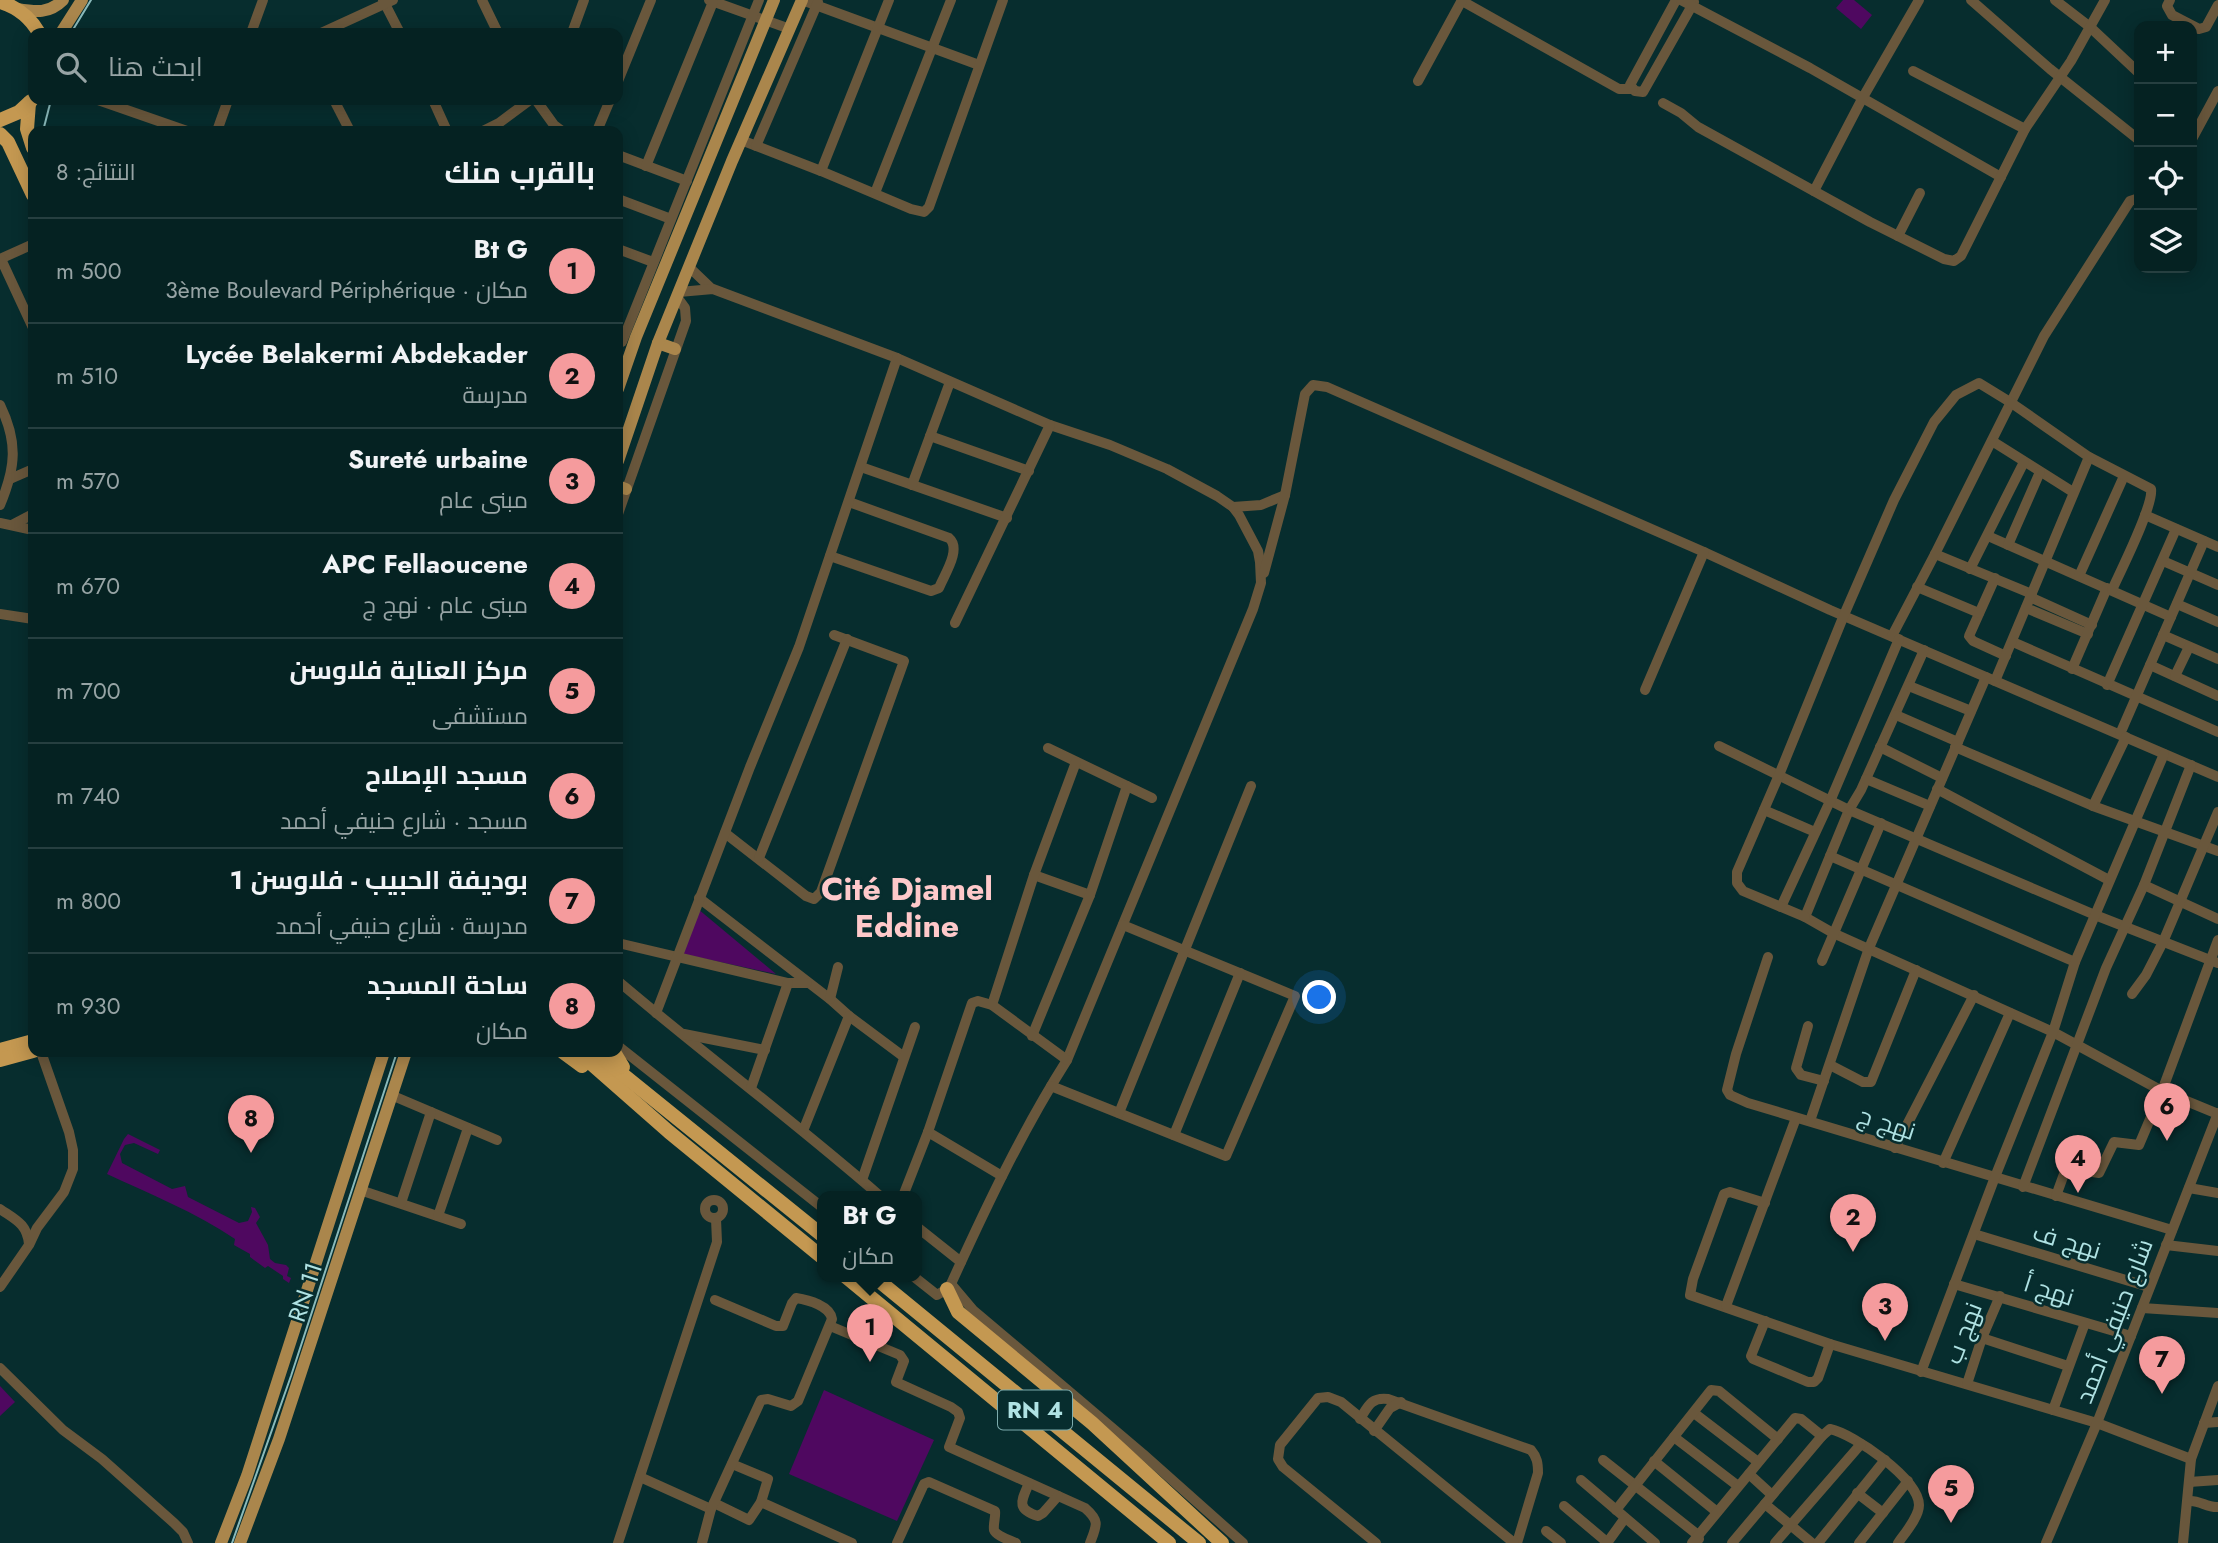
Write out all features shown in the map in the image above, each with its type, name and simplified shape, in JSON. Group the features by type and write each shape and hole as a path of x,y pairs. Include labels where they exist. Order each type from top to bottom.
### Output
{"highway":[{"path":"0,2 27,16 35,28"},
{"path":"0,120 19,112 28,104"},
{"path":"28,132 30,105"},
{"path":"0,134 8,142 28,184"},
{"path":"0,1049 28,1042"},
{"path":"0,1060 28,1052"},
{"path":"570,1057 670,1132"},
{"path":"584,1057 817,1253"},
{"path":"601,1057 817,1231"},
{"path":"613,1057 640,1088"},
{"path":"617,1057 623,1067"},
{"name":"RN 4","path":"852,1282 1169,1543"},
{"name":"RN 4","path":"880,1282 1199,1543"},
{"path":"945,1289 958,1312 1092,1423 1222,1543"}],"main road":[{"path":"17,9 42,12 63,0"},
{"path":"64,28 82,0"},
{"path":"623,375 759,18 774,0"},
{"path":"623,446 658,342 802,0"},
{"path":"658,342 675,349"},
{"name":"RN 11","path":"220,1543 247,1476 382,1057"},
{"name":"RN 11","path":"240,1543 279,1438 404,1057"}],"street":[{"path":"253,28 262,0"},
{"path":"482,0 496,28"},
{"path":"574,28 584,0"},
{"path":"623,69 651,0"},
{"path":"623,336 759,18 759,0"},
{"path":"802,0 817,3 979,65"},
{"path":"821,171 889,0"},
{"path":"875,194 951,0"},
{"path":"741,140 911,209 922,212 927,210 1003,0"},
{"path":"1418,81 1462,0 1619,89 1643,92 1693,3"},
{"path":"1633,89 1630,85 1678,0 1693,3 2001,177"},
{"path":"1814,191 1862,99 1919,0"},
{"path":"1971,0 2134,136"},
{"path":"2055,0 2090,27 2134,68"},
{"path":"1663,103 1698,127 1898,236 1949,261 1958,259 2025,129 2061,77 2105,0"},
{"path":"2170,0 2167,6 2172,15 2199,29 2206,27 2218,5"},
{"path":"331,28 387,1 398,28"},
{"path":"646,166 711,1 790,29"},
{"path":"756,146 817,3"},
{"path":"1913,71 2025,129"},
{"path":"2197,121 2218,91"},
{"path":"112,105 173,126"},
{"path":"219,126 226,105"},
{"path":"337,105 347,126"},
{"path":"435,105 445,126"},
{"path":"494,126 524,105"},
{"path":"540,105 555,126"},
{"path":"599,126 608,105"},
{"path":"623,157 687,181"},
{"path":"1898,236 1920,193"},
{"path":"1781,907 1831,799 1917,587 2043,336 2130,201 2134,200"},
{"path":"623,201 671,219"},
{"path":"28,246 1,259 28,317"},
{"path":"623,251 653,262"},
{"path":"689,267 713,289 897,358 1050,425 1167,469 1233,507 1244,522 1258,551 1261,583"},
{"path":"623,485 687,317 678,294 713,289"},
{"path":"623,342 636,337"},
{"path":"656,1013 768,720 799,647 897,358"},
{"path":"912,485 950,382"},
{"path":"2072,669 2145,515 2152,491 2089,457 1979,383 1956,395 1934,422 1894,500 1737,872 1737,883 1743,891 2053,1032 2162,1090 2218,1114"},
{"path":"945,1289 961,1262 1002,1176 1068,1060 1253,609 1285,495 1306,394 1313,386 1327,387 2218,777"},
{"path":"0,405 10,425 13,446 13,466 0,505"},
{"path":"956,623 1050,425"},
{"path":"930,436 1030,471"},
{"path":"1992,441 2073,492"},
{"path":"1810,1121 1869,948 1971,711 2006,656 2089,457"},
{"path":"1970,569 2024,462"},
{"path":"861,467 1007,519"},
{"path":"10,479 28,471"},
{"path":"2008,545 2040,472"},
{"path":"2079,576 2124,476"},
{"path":"1233,507 1261,505 1285,495"},
{"path":"830,556 931,591 939,587 953,554 954,541 949,538 849,502"},
{"path":"2145,515 2218,547"},
{"path":"12,526 28,517"},
{"path":"0,523 28,529"},
{"path":"2107,685 2176,529"},
{"path":"1988,536 2171,617"},
{"path":"2093,806 2123,736 2136,697 2204,541"},
{"path":"1645,690 1704,552"},
{"path":"1935,554 1995,578 2090,629"},
{"path":"2163,561 2218,585"},
{"path":"1995,578 1970,632 1970,638 2006,656"},
{"path":"1917,587 1979,613"},
{"path":"2176,604 2218,622"},
{"path":"2026,608 2090,629"},
{"path":"0,614 28,619"},
{"path":"724,833 806,896 814,899 821,892 904,661 834,635"},
{"path":"2163,635 2218,659"},
{"path":"759,859 846,639"},
{"path":"2012,642 2218,732"},
{"path":"2175,676 2189,647"},
{"path":"1805,917 1849,810 1896,715 1924,650"},
{"path":"2150,664 2218,696"},
{"path":"1909,685 1971,711"},
{"path":"1896,715 2093,806 2218,851"},
{"path":"1719,746 1849,810 2095,915 2214,961"},
{"path":"1880,747 1942,778"},
{"path":"1048,748 1152,798"},
{"path":"1921,1372 2053,1032 2075,962 2164,754"},
{"path":"992,1005 1034,875 1076,762"},
{"path":"2023,1187 2106,968 2144,885 2191,765"},
{"path":"1866,779 1930,806"},
{"path":"1032,1036 1090,895 1128,786"},
{"path":"1119,1113 1251,786"},
{"path":"1937,789 2109,880"},
{"path":"1764,810 1815,832"},
{"path":"2132,994 2146,975 2162,942 2218,812"},
{"path":"1822,961 1881,823"},
{"path":"1829,856 2075,962"},
{"path":"1034,875 1090,895"},
{"path":"2144,885 2218,919"},
{"path":"699,898 904,1057"},
{"path":"1051,1086 1226,1156 1295,996 1123,925"},
{"path":"2056,1196 2068,1168 2099,1173 2114,1142 2139,1145 2214,961 2218,940"},
{"path":"623,944 788,983 808,983"},
{"name":"نهج ج","path":"1768,957 1736,1055 1727,1090 1730,1095 1943,1163 2172,1230"},
{"path":"830,999 838,967"},
{"path":"1830,1065 1863,1082 1871,1082 1916,970"},
{"path":"1174,1135 1240,973"},
{"path":"751,1087 788,983"},
{"path":"623,985 751,1087 874,1191"},
{"path":"1895,1148 1974,995"},
{"path":"905,1191 971,1005 978,1001 992,1005 1068,1060"},
{"path":"1943,1163 2010,1013"},
{"path":"803,1131 849,1016"},
{"path":"1808,1026 1796,1068 1801,1075 1824,1081"},
{"path":"862,1180 915,1027"},
{"path":"680,1033 765,1050"},
{"path":"623,1050 817,1203"},
{"path":"0,1287 29,1245 37,1228 64,1192 73,1169 69,1132 43,1057"},
{"path":"391,1095 497,1140"},
{"path":"401,1203 431,1112"},
{"name":"شارع حنيفي أحمد","path":"2046,1543 2097,1423 2189,1188 2214,1135 2218,1114"},
{"path":"1726,1306 1797,1118"},
{"path":"438,1216 468,1128"},
{"path":"928,1132 1002,1176"},
{"path":"2189,1188 2218,1193"},
{"path":"360,1190 461,1224"},
{"path":"1765,1203 1730,1192 1723,1197 1689,1293 1692,1296 1830,1344 2097,1423 2192,1459"},
{"path":"0,1209 19,1222 28,1233 29,1245"},
{"path":"618,1543 716,1242 716,1219"},
{"path":"922,1231 961,1262"},
{"name":"نهج ف","path":"1974,1234 2149,1287"},
{"path":"2166,1245 2218,1251"},
{"path":"922,1280 945,1289 973,1310 1243,1543"},
{"name":"نهج أ","path":"1954,1284 2131,1336"},
{"name":"نهج ب","path":"1967,1384 1982,1338 2000,1296"},
{"path":"702,1543 712,1506 761,1399 791,1406 798,1401 830,1325 832,1314 796,1298 783,1326 715,1300"},
{"path":"2142,1307 2218,1313"},
{"path":"1765,1321 1751,1356 1753,1359 1808,1382 1814,1382 1818,1378 1830,1344"},
{"path":"2053,1410 2085,1323"},
{"path":"830,1325 901,1355 904,1361 896,1382 958,1412 960,1418 949,1447 1085,1508 1094,1517 1097,1526 1090,1543"},
{"path":"1982,1338 2068,1366"},
{"path":"0,1368 63,1430 102,1459 174,1522 188,1543"},
{"path":"2183,1543 2192,1459 2218,1386"},
{"path":"1616,1510 1711,1390 1717,1390 1778,1439"},
{"path":"1360,1419 1374,1399 1401,1402 1518,1444 1531,1450 1536,1455 1538,1464 1538,1473 1515,1543 1374,1431 1340,1402 1328,1397 1318,1398 1280,1445 1278,1459 1283,1467 1376,1543"},
{"path":"1374,1431 1390,1408 1401,1402"},
{"path":"1693,1413 1759,1462"},
{"path":"1603,1460 1697,1540 1738,1486 1796,1418 1822,1436"},
{"path":"2204,1423 2218,1422"},
{"path":"1732,1543 1826,1431 1833,1429 1885,1460 1908,1481 1918,1497 1918,1511 1898,1543"},
{"path":"1674,1437 1738,1486"},
{"path":"1776,1543 1861,1444"},
{"path":"1818,1543 1885,1460"},
{"path":"1654,1461 1717,1512"},
{"path":"640,1477 749,1520 761,1502 768,1479 732,1464"},
{"path":"1749,1474 1772,1495"},
{"path":"1580,1480 1656,1543"},
{"path":"2189,1482 2218,1480"},
{"path":"1859,1543 1908,1481"},
{"path":"897,1543 924,1483 929,1482 995,1511 996,1533 1016,1543"},
{"path":"1029,1483 1022,1502 1027,1513 1038,1516 1058,1496"},
{"path":"1857,1493 1883,1513"},
{"path":"2189,1500 2199,1500 2218,1507"},
{"path":"761,1502 852,1543"},
{"path":"1765,1504 1812,1543"},
{"path":"1564,1506 1607,1543 1625,1518"},
{"path":"1546,1531 1561,1543"}],"shaded area":[{"path":"1843,0 1854,0 1872,15 1861,29 1836,8"},
{"path":"698,909 776,974 683,954"},
{"path":"128,1134 160,1150 158,1154 134,1143 125,1145 120,1154 122,1163 172,1189 185,1186 188,1197 239,1223 248,1221 251,1207 255,1208 260,1217 256,1223 268,1245 270,1259 289,1268 289,1283 283,1276 268,1266 265,1268 250,1257 250,1254 234,1245 235,1239 220,1229 107,1174"},
{"path":"0,1386 15,1402 0,1416"},
{"path":"824,1390 934,1440 897,1521 789,1474"}],"tram line":[{"path":"74,28 91,0"},
{"path":"44,126 50,105"},
{"path":"232,1543 291,1376 395,1057"}],"place":[{"name":"مسجد اﻹصلاح","path":"2167,1141"},
{"name":"ساحة المسجد","path":"251,1153"},
{"name":"APC Fellaoucene","path":"2078,1193"},
{"name":"Lycée Belakermi Abdekader","path":"1853,1252"},
{"name":"Sureté urbaine","path":"1885,1341"},
{"name":"Bt G","path":"870,1362"},
{"name":"بوديفة الحبيب - فلاوسن 1","path":"2162,1394"},
{"name":"مركز العناية فلاوسن","path":"1951,1523"}],"district":[{"name":"Cité Djamel Eddine","path":"907,908"}]}
